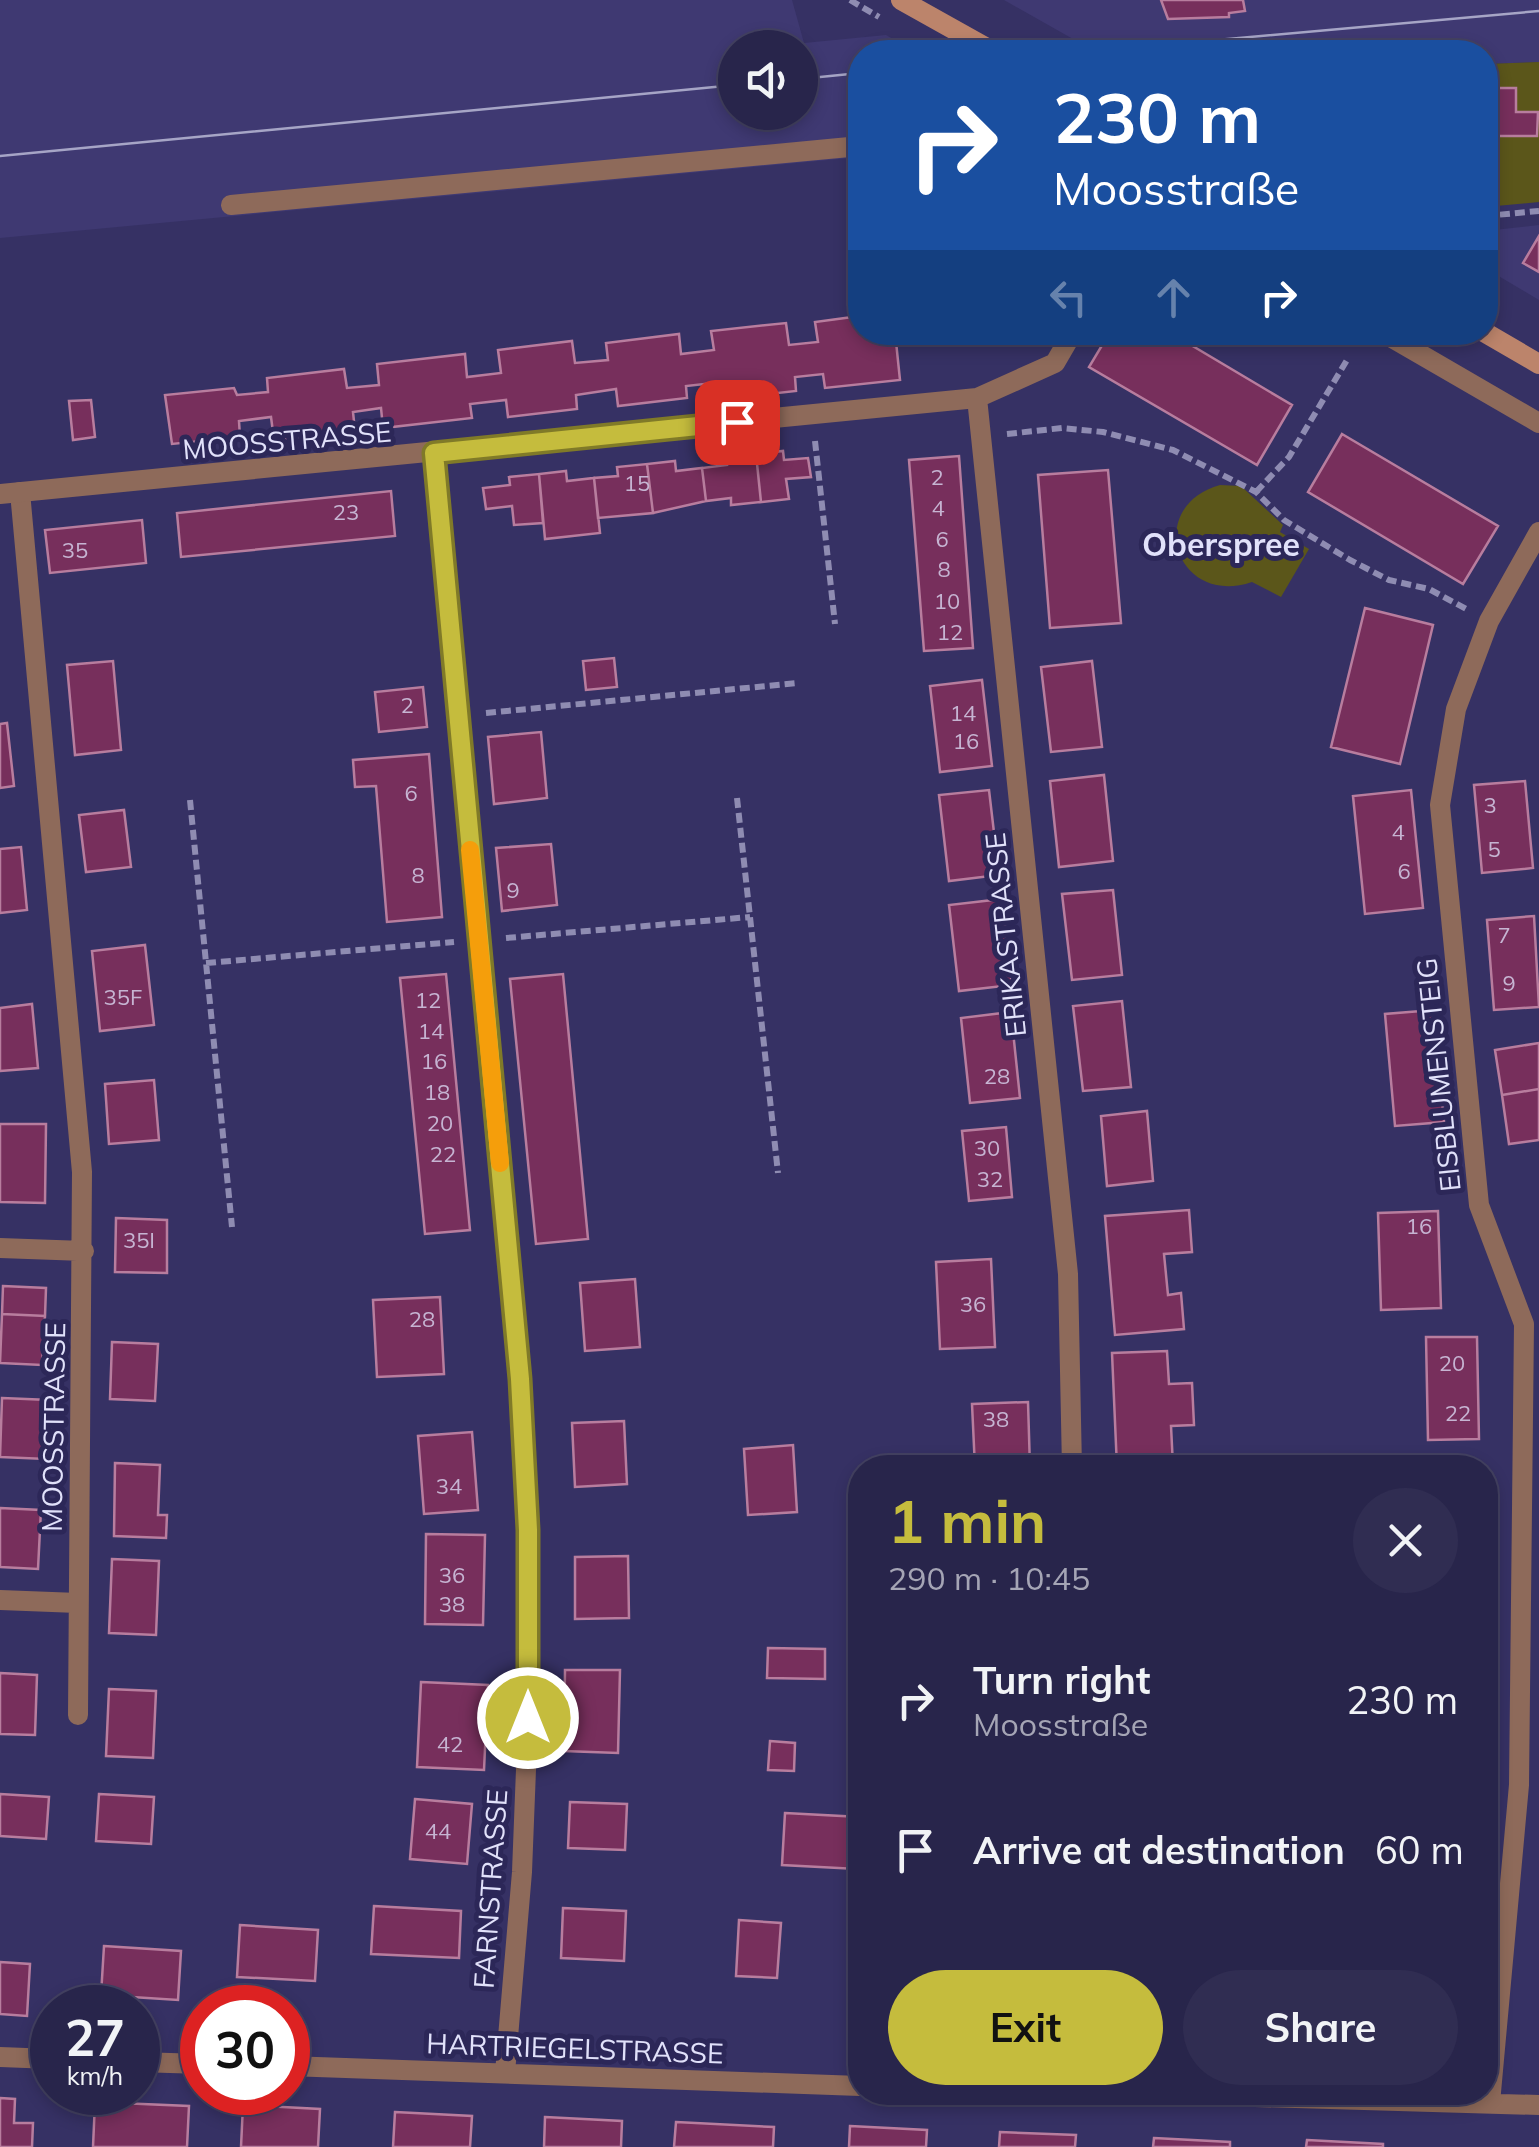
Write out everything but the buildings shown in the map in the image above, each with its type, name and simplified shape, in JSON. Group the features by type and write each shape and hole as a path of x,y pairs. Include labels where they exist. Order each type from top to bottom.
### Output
{"main road":[{"path":"901,0 973,40"},
{"path":"1498,340 1539,364"}],"street":[{"path":"230,205 848,147"},
{"name":"MOOSSTRASSE","path":"78,1715 82,1172 10,493 977,398 1055,363 1065,345"},
{"path":"1404,345 1539,424"},
{"name":"ERIKASTRASSE","path":"977,398 1068,1274 1072,1455"},
{"name":"FARNSTRASSE","path":"434,453 520,1379 528,1530 528,1718 522,1872 505,2072"},
{"name":"EISBLUMENSTEIG","path":"1498,2016 1519,1786 1524,1324 1478,1205 1440,805 1456,709 1489,621 1539,532"},
{"path":"0,1248 84,1251"},
{"path":"0,1600 78,1603"},
{"path":"0,2057 30,2058"},
{"name":"HARTRIEGELSTRASSE","path":"310,2067 848,2086"},
{"path":"1498,2103 1539,2105"}],"path":[{"path":"1498,215 1539,211"},
{"path":"1256,492 1289,457 1347,360"},
{"path":"812,415 835,624"},
{"path":"981,436 1062,428 1103,432 1172,450 1256,492 1284,520 1350,560 1389,580 1429,589 1489,621"},
{"path":"457,716 798,683"},
{"path":"737,798 778,1173"},
{"path":"190,800 232,1227"},
{"path":"206,963 750,917"}],"shaded area":[{"path":"0,0 792,0 800,30 718,30 718,130 818,130 818,42 886,35 895,40 848,40 848,158 0,238"},
{"path":"1004,0 1539,0 1539,62 1498,64 1498,40 1075,40"},
{"path":"1539,62 1539,202 1498,206 1498,64"},
{"path":"1539,225 1539,300 1498,276 1498,230"},
{"path":"1220,485 1241,486 1283,525 1280,532 1309,549 1281,597 1252,582 1225,586 1204,581 1188,568 1179,551 1176,532 1182,513 1196,496"}],"tram line":[{"path":"1217,40 1539,11"},
{"path":"818,77 848,74"},
{"path":"0,156 718,87"}],"slow traffic":[{"path":"470,850 500,1163"}],"district":[{"name":"Oberspree","path":"1221,544"}],"route":[{"path":"528,1718 528,1530 520,1379 434,453 737,422"}]}
